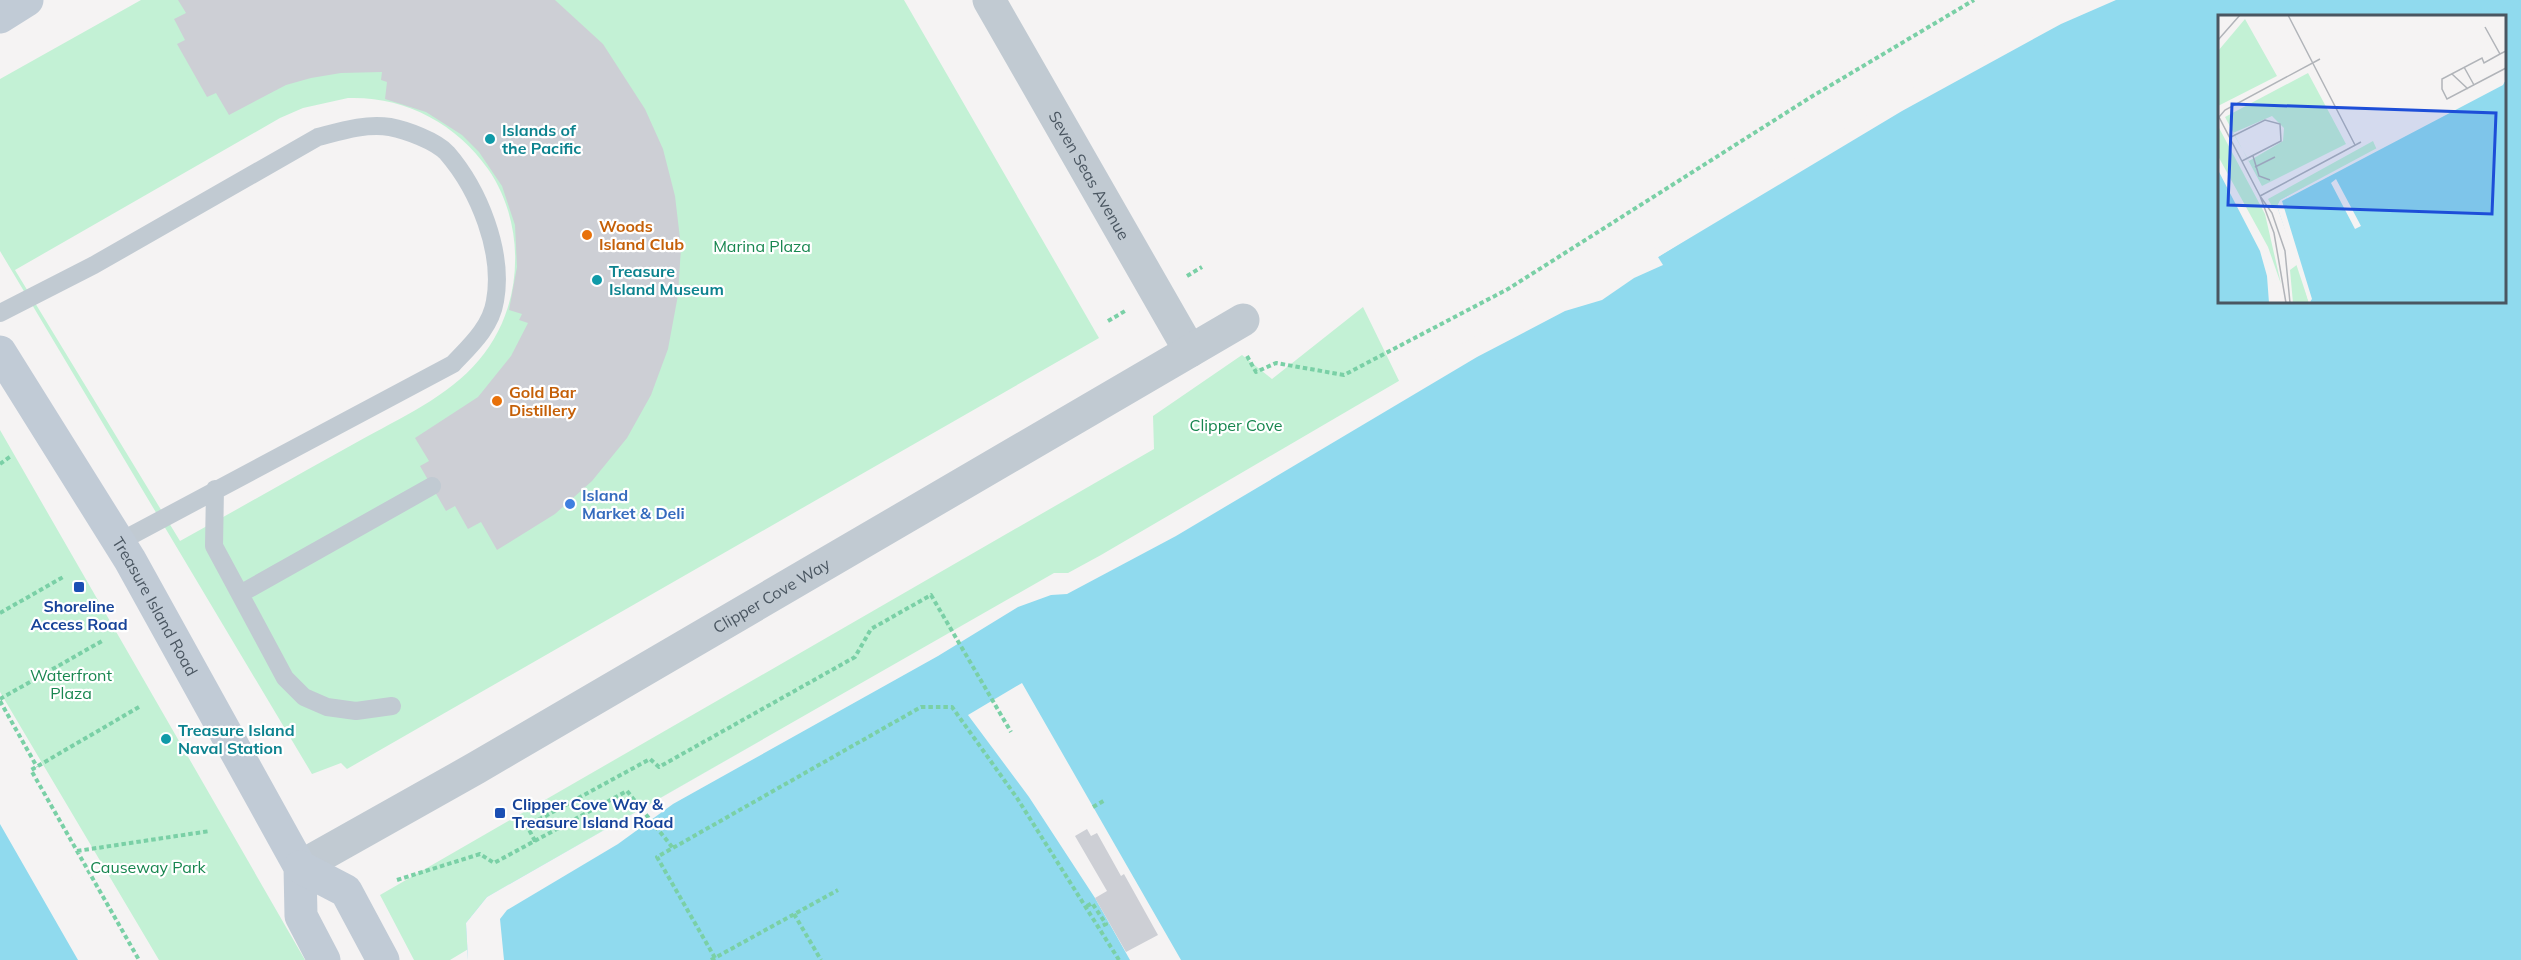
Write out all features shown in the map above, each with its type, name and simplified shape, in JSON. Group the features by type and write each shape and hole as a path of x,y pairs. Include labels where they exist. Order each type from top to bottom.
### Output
{"street":[{"path":"0,17 27,0"},
{"name":"Seven Seas Avenue","path":"989,0 1190,351"},
{"name":"Clipper Cove Way","path":"300,867 476,768 1243,320"},
{"name":"Treasure Island Road","path":"0,352 119,542 224,726 300,867 301,916 324,960"},
{"path":"300,867 346,891 383,960"}],"lane":[{"path":"0,313 94,265 318,137 353,128 389,127 421,138 446,152 482,210 493,244 496,263 495,302 482,333 453,364 119,542"},
{"path":"240,594 432,486"},
{"path":"215,489 214,546 285,678 304,697 327,707 356,711 392,706"}],"path":[{"path":"1246,354 1256,372 1276,363 1344,375 1508,289 1810,97 1974,0"},
{"path":"1186,276 1202,267"},
{"path":"1108,321 1128,309"},
{"path":"0,464 11,456"},
{"path":"0,613 65,576"},
{"path":"535,841 527,826 650,759 659,767 855,657 871,629 931,595 1011,732"},
{"path":"37,767 0,698 102,641"},
{"path":"139,707 31,770 140,960"},
{"path":"838,890 713,959 657,857 921,707 951,707 1017,798 1119,960"},
{"path":"397,880 480,854 494,863 627,791 673,848"},
{"path":"1093,807 1105,800"},
{"path":"77,851 210,831"},
{"path":"1087,906 1092,903 1101,913 1106,924 1100,927"},
{"path":"794,914 821,960"}],"green space":[{"name":"Marina Plaza","path":"141,0 904,0 1099,338 347,769 341,763 312,774 0,251 0,79","holes":["348,98 369,99 408,107 427,116 460,138 488,169 501,191 514,240 515,266 512,291 505,316 494,339 479,360 467,373 438,396 180,541 15,270 280,118 303,108"]},
{"name":"Clipper Cove","path":"1363,307 1403,389 450,960 414,960 380,895 1154,449 1153,416 1242,355 1272,379"},
{"name":"Waterfront Plaza","path":"0,430 305,960 159,960 0,692"}],"water":[{"path":"2068,0 2521,0 2521,960 468,960 466,923 487,897 1051,576 1069,576 1658,257"},
{"path":"0,760 116,960 0,960"}],"pier":[{"path":"2062,0 2116,0 2061,24 1902,111 1658,257 1663,265 1634,278 1602,300 1565,311 1477,357 1176,536 1067,594 1051,595 1018,607 938,656 673,804 618,844 507,910 500,919 504,960 468,960 466,923 487,897 1054,573 1068,573 1101,555 1510,316 1653,246 1659,253 1695,232 1689,222 1691,219"},
{"path":"1022,683 1181,960 1130,960 1095,898 1029,797 968,715"},
{"path":"0,757 119,960 78,960 0,824"}],"building":[{"name":"Treasure Island Museum","path":"178,0 555,0 603,44 645,109 663,149 675,196 681,247 678,295 668,349 651,395 627,438 592,481 555,514 497,550 481,522 468,529 455,506 446,511 420,466 429,461 415,438 478,397 511,356 528,323 519,320 522,314 509,310 517,267 515,225 502,186 479,152 462,135 426,112 385,99 387,82 381,80 382,72 341,73 286,85 229,115 216,93 207,97 177,44 185,40 174,19 186,13"},
{"path":"1087,829 1091,836 1097,833 1121,876 1124,874 1158,935 1126,952 1095,898 1107,891 1075,836"}],"place":[{"name":"Islands of the Pacific","path":"490,139"},
{"name":"Woods Island Club","path":"587,235"},
{"name":"Treasure Island Museum","path":"597,280"},
{"name":"Gold Bar Distillery","path":"497,401"},
{"name":"Island Market & Deli","path":"570,504"},
{"name":"Shoreline Access Road","path":"79,587"},
{"name":"Treasure Island Naval Station","path":"166,739"},
{"name":"Clipper Cove Way & Treasure Island Road","path":"500,813"}],"park label":[{"name":"Causeway Park","path":"148,867"}]}
